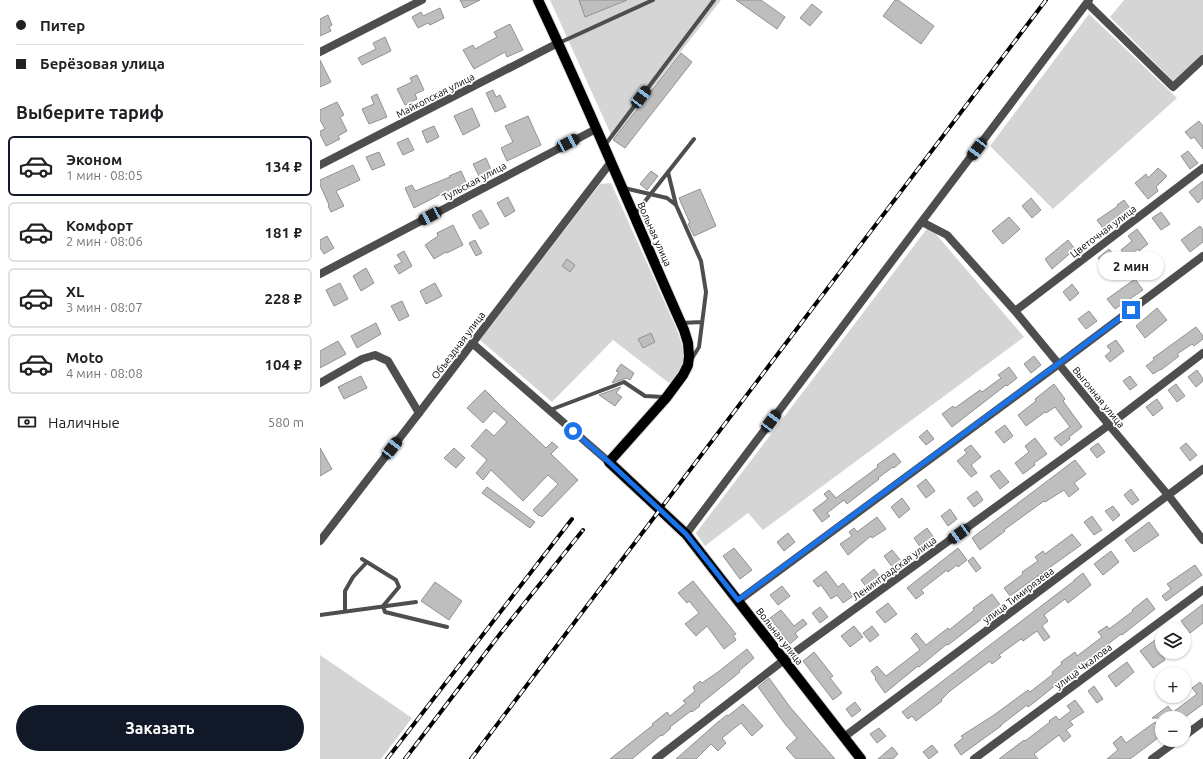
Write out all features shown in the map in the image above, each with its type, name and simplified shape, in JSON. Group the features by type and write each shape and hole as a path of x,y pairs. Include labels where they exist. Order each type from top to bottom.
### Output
{"main road":[{"name":"Вольная улица","path":"538,0 622,187 681,322 688,343 688,365 683,376 666,398 609,462 686,534 844,737 858,758"}],"street":[{"path":"320,52 422,0"},
{"path":"686,534 1088,1 1173,87 1203,59"},
{"name":"Майкопская улица","path":"320,165 558,43"},
{"name":"Тульская улица","path":"320,274 596,128"},
{"name":"Объездная улица","path":"320,541 611,162"},
{"name":"Цветочная улица","path":"1015,311 1203,168"},
{"name":"Выгонная улица","path":"922,222 946,235 1015,311 1203,540"},
{"path":"738,600 1203,256"},
{"name":"Вольная улица","path":"472,343 609,462"},
{"name":"Ленинградская улица","path":"656,759 784,660 1108,425 1203,353"},
{"path":"320,383 362,359 375,355 388,361 419,413"},
{"name":"улица Тимирязева","path":"844,737 1203,469"},
{"name":"улица Чкалова","path":"974,759 1203,590"},
{"path":"1191,731 1203,722"},
{"path":"1152,759 1168,747"}],"lane":[{"path":"558,43 653,0"},
{"path":"604,146 714,0"},
{"path":"633,215 694,139"},
{"path":"668,172 676,205 701,261 706,292 699,347 688,365"},
{"path":"622,187 667,198 676,205"},
{"path":"681,322 702,322"},
{"path":"549,410 624,382 645,396 666,398"},
{"path":"362,559 396,580 399,587 384,606 385,612 447,627"},
{"path":"345,611 345,591 353,577 367,562"},
{"path":"320,615 416,602"}],"shaded area":[{"path":"550,0 721,0 613,139"},
{"path":"1124,0 1203,0 1203,54 1173,81 1110,17"},
{"path":"1089,14 1177,98 1053,209 990,146"},
{"path":"611,183 677,330 686,356 682,370 669,383 613,340 552,402 480,340 600,184"},
{"path":"929,226 1024,337 763,530 748,513 705,546 696,533"},
{"path":"320,655 412,718 381,759 320,759"}],"building":[{"path":"460,0 480,0 464,8"},
{"path":"579,0 627,0 585,17"},
{"path":"736,0 761,0 785,17 777,29"},
{"path":"895,0 898,0 934,26 921,44 883,16"},
{"path":"812,4 822,12 810,26 800,18"},
{"path":"440,8 444,18 430,25 428,23 418,28 412,17 421,12 423,16"},
{"path":"328,15 332,25 329,27 331,31 320,36 320,19"},
{"path":"510,24 523,50 507,57 505,52 474,69 463,50 473,45 475,49 497,37 494,32"},
{"path":"385,37 391,51 362,65 358,58 376,49 373,43"},
{"path":"681,53 692,62 625,148 613,140"},
{"path":"320,60 331,82 320,87"},
{"path":"417,75 424,90 415,94 417,99 405,105 397,89 412,82 410,78"},
{"path":"493,90 496,97 500,95 506,107 495,112 486,93"},
{"path":"377,94 387,117 369,124 362,109 374,104 371,97"},
{"path":"337,102 344,115 340,117 347,131 338,136 340,139 326,146 320,134 320,131 325,129 320,120 320,110"},
{"path":"472,108 480,126 463,135 454,116"},
{"path":"528,116 541,145 507,161 501,148 513,142 505,126"},
{"path":"1199,121 1203,126 1203,149 1194,137 1191,139 1185,132"},
{"path":"434,126 439,137 427,143 422,131"},
{"path":"408,138 414,150 403,155 397,143"},
{"path":"1188,151 1198,163 1190,169 1181,156"},
{"path":"379,152 385,165 372,170 366,157"},
{"path":"486,158 492,172 480,178 473,164"},
{"path":"353,165 360,180 336,191 344,206 331,212 320,185 320,180"},
{"path":"1158,168 1167,176 1156,187 1158,191 1148,199 1135,183 1146,174 1148,178"},
{"path":"461,171 467,184 443,195 443,193 414,208 405,188 412,185 415,191"},
{"path":"651,171 658,176 647,190 640,184"},
{"path":"1203,181 1203,198 1198,203 1189,192"},
{"path":"700,189 716,226 694,236 679,198"},
{"path":"508,197 515,211 505,217 497,203"},
{"path":"1031,198 1041,210 1032,218 1022,206"},
{"path":"1124,200 1132,211 1105,231 1097,220 1118,206 1117,205"},
{"path":"481,210 489,224 480,229 472,215"},
{"path":"1161,212 1170,224 1161,230 1152,218"},
{"path":"1009,217 1020,229 1003,244 992,231"},
{"path":"453,225 463,245 434,259 425,245 438,236 437,233"},
{"path":"1200,226 1203,230 1203,242 1190,252 1181,240"},
{"path":"1137,229 1148,244 1139,251 1138,249 1127,258 1121,250 1132,241 1128,236"},
{"path":"327,236 334,248 324,254 320,248 320,240"},
{"path":"475,240 482,253 476,256 469,243"},
{"path":"1068,240 1075,249 1052,269 1045,259"},
{"path":"1109,249 1118,260 1107,269 1098,258"},
{"path":"404,251 412,266 399,274 394,266 402,262 397,255"},
{"path":"567,259 575,265 570,272 562,266"},
{"path":"366,268 374,283 361,291 353,276"},
{"path":"1135,279 1143,290 1115,309 1107,299"},
{"path":"340,283 348,299 334,306 326,290"},
{"path":"435,283 442,296 426,304 420,291"},
{"path":"1072,284 1079,293 1070,301 1063,292"},
{"path":"402,301 409,316 399,321 391,306"},
{"path":"1157,308 1167,320 1145,338 1136,326"},
{"path":"1089,311 1097,321 1086,329 1078,319"},
{"path":"376,323 381,334 357,348 351,336"},
{"path":"1196,327 1203,336 1203,339 1194,346 1192,344 1177,354 1179,356 1161,370 1153,374 1146,366 1154,360 1153,358"},
{"path":"651,333 655,342 643,348 638,339"},
{"path":"1116,340 1124,351 1110,362 1105,356 1111,351 1107,346"},
{"path":"338,341 346,354 320,368 320,351"},
{"path":"1034,356 1041,365 1031,373 1024,364"},
{"path":"621,364 634,373 630,380 627,378 612,383 619,372 616,371"},
{"path":"1009,367 1017,378 952,427 942,414 953,406 955,408 980,390 982,392 1001,378 998,375"},
{"path":"1197,370 1203,381 1196,387 1188,377"},
{"path":"361,376 367,388 344,399 338,387"},
{"path":"1130,376 1137,385 1130,390 1123,381"},
{"path":"1054,384 1065,399 1063,401 1082,427 1069,437 1070,439 1061,446 1054,438 1070,427 1055,407 1046,413 1045,412 1026,426 1018,415"},
{"path":"1176,384 1185,396 1177,402 1168,390"},
{"path":"621,387 616,393 622,397 615,406 599,395"},
{"path":"485,390 546,448 552,442 558,447 551,454 578,480 542,517 533,510 558,484 548,475 523,501 491,470 483,480 476,473 487,460 471,446 486,429 494,436 507,422 494,411 483,423 467,408"},
{"path":"1157,399 1163,408 1153,416 1146,407"},
{"path":"1005,425 1013,436 1004,443 995,432"},
{"path":"927,430 934,439 926,445 919,437"},
{"path":"1035,438 1047,454 1034,463 1035,465 1023,474 1015,463 1029,452 1025,446"},
{"path":"1098,443 1105,452 1097,458 1090,449"},
{"path":"1186,443 1197,455 1190,461 1180,448"},
{"path":"971,445 981,457 971,465 977,473 971,477 957,461 967,453 964,450"},
{"path":"320,448 332,469 320,476"},
{"path":"454,448 465,458 456,468 444,458"},
{"path":"894,453 901,462 878,478 879,479 847,504 844,500 827,513 830,516 822,522 813,510 828,499 824,494 829,490 836,498 878,467 877,465"},
{"path":"1075,460 1086,474 1074,483 1079,489 1069,497 1064,490 1045,502 1044,501 1004,530 1005,531 980,550 972,538"},
{"path":"999,470 1009,482 1000,489 990,476"},
{"path":"926,479 935,491 926,498 917,486"},
{"path":"487,487 535,522 530,528 482,493"},
{"path":"1131,489 1139,500 1132,505 1124,495"},
{"path":"977,491 983,500 974,507 967,498"},
{"path":"902,498 910,509 899,518 891,507"},
{"path":"1113,506 1120,515 1113,521 1105,511"},
{"path":"950,509 957,519 948,526 941,516"},
{"path":"1092,516 1102,530 1094,535 1084,522"},
{"path":"877,517 886,529 872,538 871,536 848,555 840,544 852,536 849,532 854,528 857,532"},
{"path":"1149,522 1159,535 1134,552 1125,540"},
{"path":"927,528 934,538 921,548 914,538"},
{"path":"788,533 795,542 784,551 777,542"},
{"path":"1072,534 1081,545 1010,596 1004,588 1023,574 1022,572 1038,561 1035,557 1043,551 1045,554"},
{"path":"734,548 752,570 740,579 723,556"},
{"path":"958,548 967,560 948,572 947,570 921,590 924,593 916,599 907,588"},
{"path":"892,550 902,562 893,568 884,556"},
{"path":"1111,551 1119,562 1103,575 1094,564"},
{"path":"973,557 981,568 976,572 968,561"},
{"path":"1195,565 1202,575 1166,601 1162,596 1171,589 1167,584"},
{"path":"874,569 881,578 867,588 861,580"},
{"path":"826,571 838,587 843,583 853,596 843,603 837,595 831,599 821,585 818,587 813,581"},
{"path":"1083,573 1091,585 1068,603 1065,599 1044,615 1048,621 1042,626 1050,637 1044,641 1037,631 1023,641 1021,639 999,655 1001,657 992,664 990,661 950,691 941,700 942,701 916,721 912,716 908,719 902,712 1074,581"},
{"path":"693,581 736,634 733,635 736,640 724,649 707,626 696,636 685,624 699,613 689,601 687,603 678,593"},
{"path":"435,582 462,601 449,620 421,601"},
{"path":"782,586 790,596 778,605 770,595"},
{"path":"992,594 1001,606 992,611 948,645 947,644 885,693 871,671 877,666 886,676 920,650 911,638 916,633 926,645 948,628 949,630 974,610 973,608"},
{"path":"1147,598 1155,609 1036,701 1028,707 1027,705 961,755 954,745 963,738 961,736 994,715 1028,690 1030,692 1053,674 1052,672 1062,664 1061,662 1075,652 1077,656 1102,637 1098,632 1107,626 1109,629 1133,611 1132,610"},
{"path":"888,603 897,614 885,623 876,612"},
{"path":"1203,604 1203,623 1191,632 1191,623 1182,623 1181,621"},
{"path":"820,607 828,617 820,623 812,613"},
{"path":"781,610 794,626 803,619 807,624 795,633 798,637 790,644 770,618"},
{"path":"854,626 863,637 850,647 841,636"},
{"path":"872,626 879,635 870,642 863,633"},
{"path":"1155,640 1155,659 1165,660 1153,668 1140,651"},
{"path":"747,649 754,658 739,671 740,672 699,705 700,706 670,727 671,728 662,736 661,735 632,759 610,759 667,712 670,716 686,703 683,701 695,691 693,687 700,681 702,683"},
{"path":"814,652 833,676 830,678 842,693 833,700 803,661"},
{"path":"1127,662 1134,672 1116,687 1108,676"},
{"path":"769,678 790,707 835,759 796,759 786,748 797,738 758,687"},
{"path":"1200,682 1203,686 1203,704 1191,713 1191,711 1174,711 1185,703 1191,703 1191,698 1197,694 1192,688"},
{"path":"1094,686 1103,699 1097,703 1088,691"},
{"path":"1075,700 1084,712 1070,721 1073,725 1066,730 1071,736 1064,742 1059,735 1034,754 1038,759 999,759 1024,740 1025,741 1056,716 1059,720 1071,711 1067,706"},
{"path":"855,702 861,710 852,717 846,709"},
{"path":"743,704 763,726 752,736 741,723 722,738 726,743 718,751 711,744 696,759 676,759 718,722"},
{"path":"1168,706 1172,711 1161,711"},
{"path":"1155,722 1155,740 1130,759 1107,759 1118,750 1113,743 1121,736 1126,743"},
{"path":"879,728 886,736 877,743 870,734"},
{"path":"932,745 938,752 929,759 923,752"},
{"path":"892,747 898,754 893,759 878,759"}],"railway":[{"path":"471,759 1046,0"},
{"path":"387,759 572,519"},
{"path":"405,759 500,634 583,530"}],"route":[{"path":"573,431 609,462 686,534 738,600 1131,310"}]}
